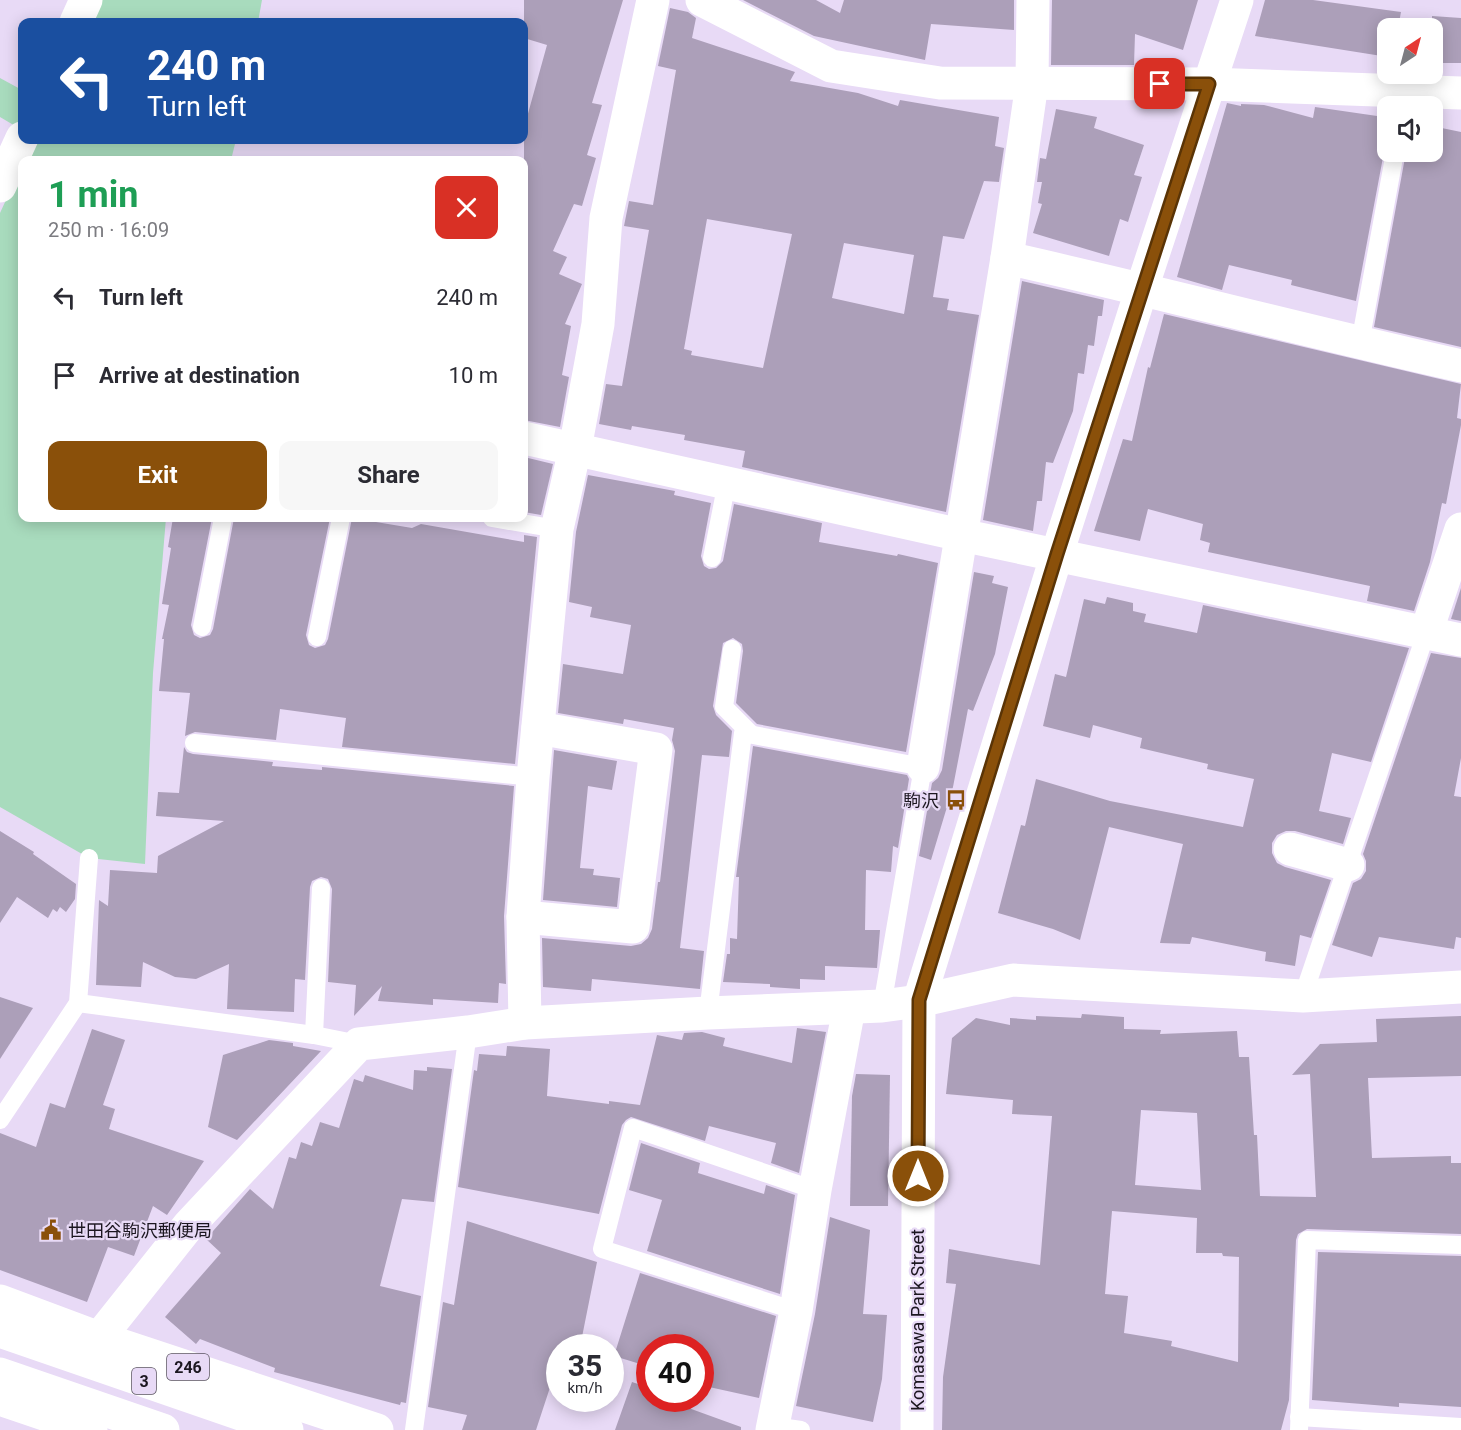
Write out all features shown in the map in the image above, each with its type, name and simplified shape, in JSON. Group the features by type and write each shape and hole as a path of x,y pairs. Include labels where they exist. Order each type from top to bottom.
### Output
{"main road":[{"path":"78,18 86,0"},
{"path":"525,1023 523,917 533,777 557,529 575,449 598,324 606,218 653,0"},
{"path":"702,0 831,66 940,83 1209,84 1377,96"},
{"path":"923,767 1007,258 1032,83 1033,0"},
{"name":"Komasawa Park Street","path":"916,1430 919,1000 1057,554 1237,0"},
{"path":"1427,96 1461,93"},
{"path":"0,186 19,144"},
{"path":"1007,258 1142,288 1461,366"},
{"path":"528,439 962,535 1461,640"},
{"path":"1426,633 1461,529"},
{"path":"523,917 633,927 656,749 538,728"},
{"path":"1290,849 1348,865"},
{"path":"99,1338 189,1225 359,1044 525,1023 882,1006 1013,980 1303,996 1461,987"},
{"path":"782,1429 796,1311 815,1190 849,1008"},
{"name":"246","path":"0,1301 99,1338 377,1430"},
{"name":"3","path":"0,1331 287,1430"},
{"path":"1,1396 91,1430"},
{"name":"3","path":"1,1396 163,1430"}],"lane":[{"path":"1360,343 1393,162"},
{"path":"712,558 727,482"},
{"path":"202,627 222,522"},
{"path":"317,637 339,522"},
{"path":"516,522 557,529"},
{"path":"1303,996 1426,633"},
{"path":"732,649 724,707 751,734"},
{"path":"708,1013 743,733 923,767 882,1006"},
{"path":"195,743 533,777"},
{"path":"0,1120 78,1003 89,858"},
{"path":"314,1035 321,888"},
{"path":"78,1003 314,1035 359,1044"},
{"path":"414,1430 468,1032"},
{"path":"796,1311 602,1249 633,1128 815,1190"},
{"path":"1461,1245 1307,1240 1299,1423 1461,1427"}],"green space":[{"path":"97,0 262,0 259,18 89,18"},
{"path":"0,78 18,88 18,128 0,117"},
{"path":"32,144 235,144 232,156 26,156"},
{"path":"18,174 18,522 166,522 153,673 145,864 89,858 0,807 0,213"}],"building":[{"path":"524,0 623,0 592,103 602,105 587,155 596,158 582,206 574,204 553,251 567,257 559,274 582,284 565,324 571,326 562,375 569,377 560,427 528,421 528,156 524,156 524,144 528,144 528,114 547,45 528,39 528,18 524,18"},
{"path":"743,0 816,0 840,13 844,0 1014,0 1014,30 931,24 925,60 814,36"},
{"path":"1052,0 1198,0 1183,50 1135,34 1134,65 1051,65"},
{"path":"1265,0 1313,0 1401,12 1400,18 1377,18 1377,55 1255,36"},
{"path":"670,8 688,12 696,18 692,38 795,72 790,81 858,93 898,106 900,100 999,117 995,146 1004,148 999,182 984,181 964,239 943,236 933,297 949,299 947,310 979,315 946,512 742,467 745,451 684,440 685,435 632,426 631,430 599,424 606,384 622,386 649,230 624,226 629,201 653,205 676,70 658,66","holes":["707,219 792,234 763,368 691,355 692,351 684,349","844,243 914,255 904,314 832,298"]},
{"path":"1432,16 1461,18 1461,63 1443,63 1443,18 1432,18"},
{"path":"1227,103 1241,106 1241,104 1264,105 1313,118 1315,107 1377,116 1377,162 1382,162 1356,301 1291,285 1292,280 1229,265 1222,290 1177,277"},
{"path":"1056,109 1097,117 1094,128 1144,145 1134,175 1142,177 1128,222 1120,219 1109,256 1033,233 1042,204 1038,203 1042,182 1037,182 1040,158 1046,159"},
{"path":"1443,128 1461,132 1461,347 1374,327 1404,162 1443,162"},
{"path":"1022,281 1104,300 1102,316 1098,316 1094,346 1088,345 1084,374 1078,373 1073,411 1053,463 1046,462 1042,501 1037,501 1033,531 983,520"},
{"path":"1164,314 1461,384 1457,418 1461,419 1461,425 1446,504 1442,503 1430,562 1414,611 1367,601 1370,586 1208,552 1210,543 1200,540 1203,524 1148,509 1140,541 1094,531 1123,439 1132,441 1148,367 1150,368"},
{"path":"528,458 553,464 541,515 528,513"},
{"path":"588,475 675,491 674,495 711,503 701,556 704,566 709,569 716,568 723,561 734,504 822,523 819,542 897,556 898,554 938,563 906,752 757,724 736,703 742,644 733,638 723,643 713,706 716,715 732,731 729,757 702,755 680,948 704,951 700,989 592,979 591,991 543,987 542,938 631,946 641,944 648,938 652,929 658,882 660,882 675,751 672,740 674,728 624,719 623,724 558,713 563,664 623,674 631,625 590,617 592,607 569,602 576,532"},
{"path":"172,522 211,522 191,625 194,635 200,638 210,635 213,629 233,522 329,522 306,635 309,645 315,648 325,645 328,639 351,522 376,522 412,528 421,524 524,542 524,535 537,537 515,764 342,747 346,718 280,709 276,740 195,732 185,736 190,693 159,691 164,639 162,639 169,605 162,604 171,548 168,547"},
{"path":"974,572 994,576 992,583 1008,587 995,654 973,711 968,709 953,787 931,860 919,856 932,783 942,770"},
{"path":"1461,588 1461,621 1451,619"},
{"path":"1107,597 1133,603 1133,611 1146,614 1144,622 1197,633 1203,605 1409,648 1371,762 1332,753 1319,811 1351,818 1343,844 1295,831 1286,831 1277,835 1272,843 1272,853 1277,863 1331,880 1311,938 1300,935 1295,966 1265,961 1266,952 1192,937 1190,944 1160,943 1183,844 1109,827 1080,940 1053,929 998,913 1021,825 1025,826 1036,779 1110,801 1243,827 1254,779 1207,769 1208,764 1140,748 1142,738 1093,725 1090,738 1043,726 1055,674 1066,677 1084,599 1105,604"},
{"path":"1431,653 1461,658 1461,758 1454,796 1461,797 1461,938 1456,937 1454,949 1379,937 1372,957 1332,945 1353,883 1361,879 1366,871 1363,854"},
{"path":"753,746 907,775 909,779 898,848 893,846 891,872 866,870 865,930 880,930 877,968 825,966 825,980 800,979 800,989 770,987 770,984 723,982 727,954 730,954 730,938 737,939 739,877 736,877"},
{"path":"184,747 187,752 193,754 273,762 272,766 322,770 322,767 514,786 504,916 506,984 499,983 498,1003 433,999 433,1005 378,1001 382,986 354,1016 356,985 328,982 332,889 328,879 321,877 312,881 310,887 305,980 295,979 294,1012 227,1009 229,964 196,979 175,977 143,962 141,987 96,985 99,900 108,906 110,870 157,873 158,856 224,821 156,816 158,792 179,793"},
{"path":"554,750 617,761 612,790 588,786 580,868 594,869 593,875 620,878 617,907 543,900"},
{"path":"0,831 34,852 33,854 76,884 75,899 66,912 60,907 57,912 53,909 48,918 17,897 0,923"},
{"path":"0,997 33,1008 0,1059"},
{"path":"1082,1014 1124,1017 1124,1029 1161,1030 1160,1034 1237,1031 1239,1057 1249,1057 1254,1135 1257,1135 1260,1196 1316,1197 1310,1074 1292,1075 1320,1044 1377,1042 1376,1019 1461,1016 1461,1076 1368,1078 1372,1158 1451,1156 1451,1163 1461,1163 1461,1234 1307,1229 1298,1234 1289,1400 1281,1430 942,1430 943,1377 956,1284 946,1283 949,1249 1040,1265 1052,1116 1012,1114 1013,1100 946,1094 952,1038 976,1018 1010,1025 1010,1018 1036,1020 1036,1016 1081,1018","holes":["1141,1110 1197,1113 1201,1190 1135,1185","1112,1211 1197,1218 1196,1253 1222,1253 1223,1256 1239,1257 1238,1362 1171,1346 1172,1341 1124,1333 1128,1296 1105,1294"]},
{"path":"797,1028 826,1032 799,1173 771,1163 776,1143 709,1126 705,1141 631,1117 622,1125 599,1214 458,1187 474,1070 477,1071 479,1054 506,1056 507,1046 550,1049 547,1096 609,1104 609,1101 640,1105 657,1035 682,1040 684,1033 702,1032 725,1038 723,1046 792,1063"},
{"path":"92,1029 125,1040 103,1105 115,1109 109,1129 204,1161 167,1215 153,1206 134,1256 108,1247 87,1302 0,1270 0,1133 36,1147 50,1103 65,1108"},
{"path":"269,1040 293,1043 293,1046 321,1051 237,1140 208,1127 223,1055"},
{"path":"427,1067 452,1069 434,1202 402,1199 380,1286 421,1296 406,1403 401,1402 400,1405 274,1372 275,1368 200,1339 196,1344 165,1317 221,1253 206,1239 250,1189 273,1209 289,1157 296,1159 301,1142 312,1146 320,1122 339,1128 354,1079 363,1082 365,1075 413,1090 414,1070 427,1071"},
{"path":"856,1074 890,1075 888,1206 850,1206 852,1096"},
{"path":"641,1143 700,1163 698,1173 764,1194 766,1185 795,1195 780,1294 647,1251 662,1200 629,1190"},
{"path":"830,1217 870,1230 863,1314 887,1315 882,1379 873,1422 796,1406 815,1314"},
{"path":"467,1221 597,1262 583,1334 546,1334 546,1400 536,1430 462,1430 467,1415 428,1407 443,1302 454,1305"},
{"path":"1318,1252 1461,1256 1461,1407 1399,1403 1399,1407 1312,1400"},
{"path":"640,1273 776,1316 759,1398 714,1388 714,1334 636,1334 636,1363 624,1359 624,1334 621,1334"},
{"path":"632,1382 636,1383 636,1412 700,1412 741,1427 741,1430 615,1430 621,1412 624,1412 624,1405"}],"place":[{"name":"駒沢","path":"956,800"},
{"name":"世田谷駒沢郵便局","path":"51,1230"}],"route":[{"path":"918,1176 919,1000 1057,554 1209,84 1160,84"}]}
